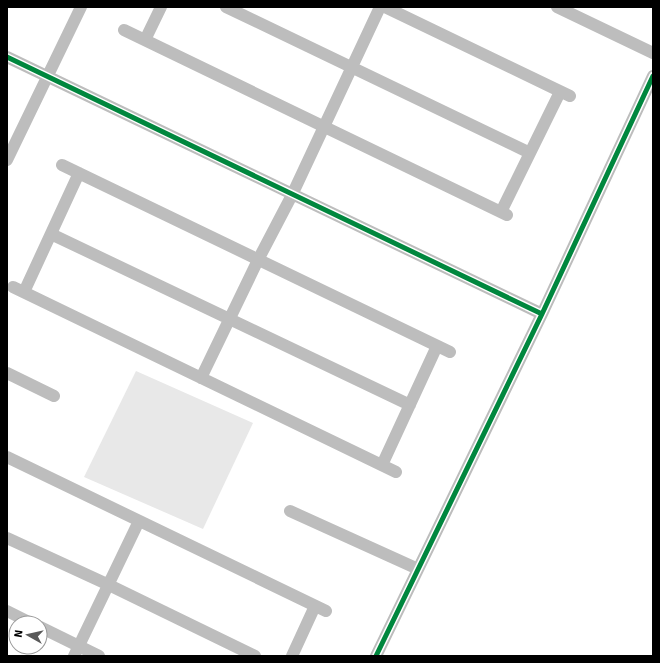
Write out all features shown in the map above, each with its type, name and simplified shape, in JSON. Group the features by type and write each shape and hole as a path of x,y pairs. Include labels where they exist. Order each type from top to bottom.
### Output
{"street":[{"path":"7,160 81,7"},
{"path":"145,40 161,7"},
{"path":"226,7 530,153"},
{"path":"201,378 258,260 292,195 380,7"},
{"path":"124,30 504,214 530,153 565,94 385,7"},
{"path":"556,7 653,53"},
{"path":"7,58 542,314"},
{"path":"376,656 542,314 653,76"},
{"path":"62,165 450,352"},
{"path":"24,292 79,173"},
{"path":"51,234 410,405"},
{"path":"13,287 396,472"},
{"path":"382,466 437,346"},
{"path":"7,373 54,396"},
{"path":"7,457 320,608 292,656"},
{"path":"290,511 418,569"},
{"path":"77,651 139,521"},
{"path":"7,538 109,585 255,656"},
{"path":"48,632 77,651 99,656"}],"shaded area":[{"path":"136,371 253,423 203,529 84,477"}],"cycle path":[{"path":"7,57 542,314"},
{"path":"376,656 542,314 653,76"}]}
